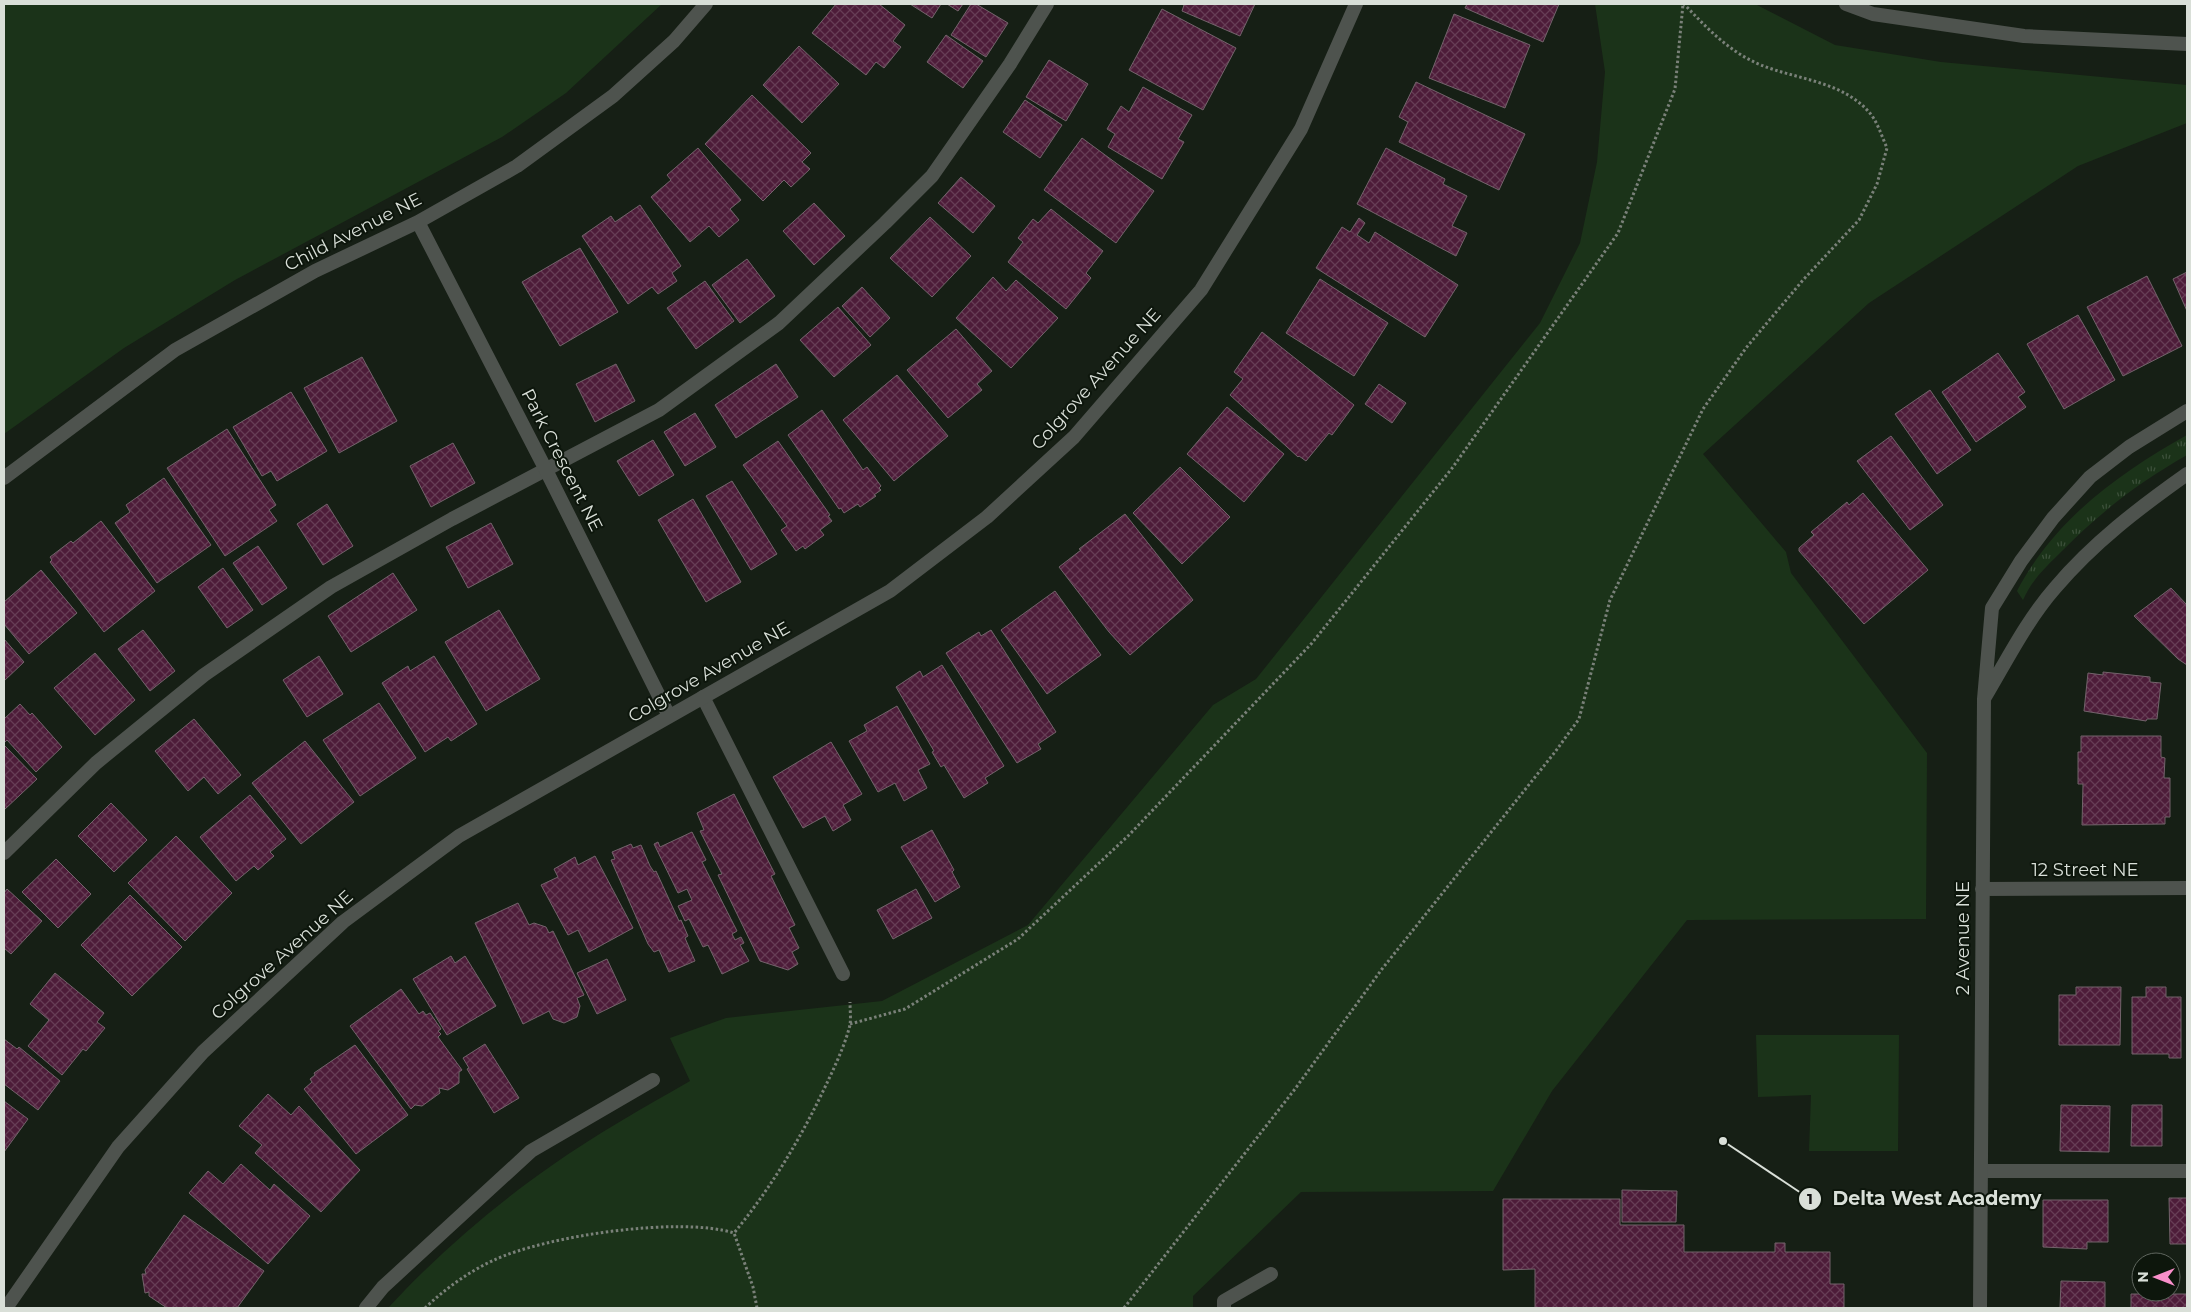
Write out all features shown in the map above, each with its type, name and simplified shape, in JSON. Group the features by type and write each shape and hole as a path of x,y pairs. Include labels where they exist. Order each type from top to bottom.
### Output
{"street":[{"name":"Child Avenue NE","path":"4,478 176,350 315,271 418,222 516,166 613,96 674,41 706,4"},
{"path":"4,853 96,763 204,675 331,587 452,519 659,410 779,323 932,176 1010,64 1047,4"},
{"name":"Colgrove Avenue NE","path":"8,1306 118,1147 203,1052 288,970 343,922 459,836 890,591 987,517 1074,437 1201,290 1302,129 1356,4"},
{"path":"1846,4 1873,14 2024,36 2187,44"},
{"name":"Park Crescent NE","path":"418,222 546,470 669,716"},
{"path":"1984,700 1992,608 2020,561 2090,477 2130,447 2187,410"},
{"name":"2 Avenue NE","path":"1980,1308 1984,700 2032,618 2054,588 2097,544 2144,504 2187,474"},
{"path":"703,696 843,974"},
{"name":"12 Street NE","path":"1982,888 2187,888"},
{"path":"366,1308 383,1287 531,1151 653,1080"},
{"path":"1981,1171 2187,1171"},
{"path":"1224,1308 1224,1301 1271,1274"}],"path":[{"path":"850,1024 905,1009 1018,938 1129,835 1312,643 1454,467 1618,233 1675,90 1683,4"},
{"path":"1124,1308 1295,1090 1382,969 1555,752 1579,718 1610,600 1703,409 1746,348 1803,280 1859,220 1877,184 1887,148 1868,111 1846,95 1809,78 1760,64 1735,50 1718,40 1683,4"},
{"path":"734,1233 758,1204 799,1139 835,1067 850,1024 850,1000 843,974"},
{"path":"425,1308 464,1276 494,1260 531,1248 622,1230 703,1226 734,1233"},
{"path":"734,1233 753,1287 757,1308"}],"green space":[{"path":"4,4 662,4 566,93 502,137 235,280 124,348 4,434"},
{"path":"1595,4 1755,4 1835,45 1941,62 2187,85 2187,123 2078,166 1869,303 1703,454 1786,552 1791,573 1927,753 1926,919 1687,920 1552,1091 1493,1191 1301,1192 1193,1296 1193,1308 388,1308 465,1233 507,1198 602,1133 690,1081 670,1038 726,1018 882,1001 1028,925 1213,705 1256,679 1540,323 1580,243 1597,162 1605,72"},
{"path":"2187,435 2187,455 2137,487 2092,522 2040,573 2023,600 2017,591 2032,565 2069,520 2113,483 2161,450"},
{"path":"1756,1035 1899,1035 1898,1151 1809,1151 1811,1095 1758,1097"}],"building":[{"path":"836,4 879,4 905,25 893,41 901,47 884,68 876,62 866,75 812,33"},
{"path":"910,4 941,4 932,18"},
{"path":"947,4 963,4 958,11"},
{"path":"971,4 976,4 1008,23 986,57 951,35"},
{"path":"1182,4 1255,4 1240,36 1182,11 1184,5"},
{"path":"1467,4 1559,4 1543,42 1465,8"},
{"path":"1162,9 1236,48 1203,110 1129,70"},
{"path":"1454,14 1530,45 1505,108 1429,78"},
{"path":"946,35 983,61 963,88 927,62"},
{"path":"799,46 839,84 802,123 763,85"},
{"path":"1049,60 1088,84 1066,121 1026,97"},
{"path":"1416,82 1525,134 1499,190 1399,142 1408,122 1399,117"},
{"path":"1143,87 1192,115 1178,139 1184,142 1162,179 1108,147 1115,134 1107,129 1121,106 1129,112"},
{"path":"752,95 811,153 802,162 810,169 791,187 784,180 763,201 705,144"},
{"path":"1025,100 1062,125 1040,158 1003,132"},
{"path":"1082,138 1154,191 1116,243 1044,190"},
{"path":"698,148 741,200 730,209 739,220 719,237 709,226 690,242 651,197 671,180 667,175"},
{"path":"1386,148 1445,179 1443,184 1467,196 1452,226 1467,233 1456,256 1357,204"},
{"path":"961,177 995,206 973,233 938,203"},
{"path":"814,203 845,236 814,265 783,231"},
{"path":"640,205 681,266 672,273 677,281 658,294 652,287 628,304 582,236 611,216 615,222"},
{"path":"1051,209 1103,251 1086,273 1091,278 1066,309 1008,262 1023,242 1018,238 1033,219 1038,223"},
{"path":"930,217 971,256 932,297 890,258"},
{"path":"1359,218 1365,223 1357,235 1369,243 1375,232 1458,285 1425,337 1316,268 1342,227 1350,232"},
{"path":"580,248 618,312 560,346 522,282"},
{"path":"747,259 775,296 740,323 712,285"},
{"path":"2187,272 2187,311 2173,279"},
{"path":"2147,276 2182,346 2123,376 2087,307"},
{"path":"993,277 1006,291 1016,280 1058,318 1011,368 956,318"},
{"path":"1320,279 1388,323 1354,376 1286,333"},
{"path":"705,281 734,321 696,349 667,308"},
{"path":"862,287 890,318 870,337 842,306"},
{"path":"838,307 871,345 834,377 800,340"},
{"path":"2078,315 2115,380 2064,409 2027,344"},
{"path":"956,329 992,371 977,384 982,390 948,418 907,370"},
{"path":"1262,332 1354,405 1332,435 1329,433 1306,461 1298,457 1230,395 1243,379 1234,372"},
{"path":"1998,353 2025,392 2018,397 2026,407 1976,442 1942,392"},
{"path":"362,357 397,421 339,453 304,388"},
{"path":"616,364 635,401 595,422 576,384"},
{"path":"776,364 798,397 736,438 715,405"},
{"path":"897,375 948,436 894,481 843,420"},
{"path":"1379,384 1406,403 1392,423 1365,404"},
{"path":"1930,390 1971,450 1937,474 1895,414"},
{"path":"291,392 327,451 277,481 271,471 262,476 233,427"},
{"path":"1227,407 1284,454 1244,502 1187,454"},
{"path":"822,410 863,470 867,467 881,486 879,488 881,490 874,495 876,496 860,507 858,504 844,513 841,508 839,509 788,435"},
{"path":"695,413 716,447 685,466 664,432"},
{"path":"227,429 276,505 269,510 277,521 225,556 167,468"},
{"path":"1891,436 1943,505 1910,530 1857,461"},
{"path":"653,440 674,475 639,496 617,461"},
{"path":"778,441 830,515 828,516 832,521 820,530 824,535 805,549 803,546 796,551 781,530 787,526 743,465"},
{"path":"453,443 475,483 431,507 410,466"},
{"path":"1180,467 1230,517 1182,564 1133,513"},
{"path":"164,478 211,545 157,583 115,523 130,512 126,505"},
{"path":"732,481 777,554 751,570 706,496"},
{"path":"1863,493 1928,570 1864,624 1799,551 1799,548 1814,535 1811,532 1847,502 1849,505"},
{"path":"693,499 741,582 706,602 658,520"},
{"path":"327,504 353,546 323,565 297,524"},
{"path":"1125,514 1193,600 1130,655 1109,632 1059,567 1081,550 1079,549"},
{"path":"101,521 155,591 104,632 50,562 52,560 50,557 71,541 73,543"},
{"path":"491,523 513,564 468,588 446,547"},
{"path":"258,546 287,588 262,605 233,563"},
{"path":"223,568 253,610 227,628 198,587"},
{"path":"41,570 77,613 29,654 4,624 4,602"},
{"path":"393,573 417,610 351,652 328,616"},
{"path":"2171,588 2187,605 2187,665 2178,659 2134,616"},
{"path":"1055,591 1101,655 1047,694 1001,630"},
{"path":"499,610 540,679 486,711 445,642"},
{"path":"143,630 175,671 150,691 118,649"},
{"path":"991,630 1056,732 1038,744 1041,749 1017,763 946,653 979,632 981,636"},
{"path":"4,639 24,662 4,681"},
{"path":"95,653 135,700 95,735 54,688"},
{"path":"319,656 343,694 307,717 283,680"},
{"path":"434,656 477,724 451,741 448,737 425,752 382,683 408,666 410,671"},
{"path":"942,665 1004,766 985,778 988,783 964,798 944,765 941,767 932,752 934,751 896,687 920,671 923,677"},
{"path":"2103,672 2150,677 2150,682 2161,683 2157,719 2147,719 2146,721 2084,711 2088,673 2103,675"},
{"path":"379,703 416,758 360,796 323,740"},
{"path":"20,704 30,715 32,713 62,747 36,772 7,740 5,742 4,740 4,719"},
{"path":"897,706 930,764 918,770 927,788 904,801 895,783 878,792 849,741 867,731 864,725"},
{"path":"194,719 241,775 218,794 204,777 188,791 155,751"},
{"path":"2081,736 2161,736 2161,757 2165,758 2164,778 2170,778 2170,817 2165,817 2165,824 2082,825 2083,784 2078,784 2078,752 2081,752"},
{"path":"305,741 354,802 301,844 252,783"},
{"path":"831,742 862,794 843,805 851,820 833,831 825,816 803,828 773,777"},
{"path":"4,747 37,779 4,810"},
{"path":"734,794 775,874 771,876 795,925 789,928 799,948 792,952 798,964 788,970 760,961 718,875 722,874 700,831 704,830 697,813"},
{"path":"250,795 286,839 270,852 274,856 258,870 254,866 236,881 200,837"},
{"path":"111,803 147,840 114,872 78,836"},
{"path":"932,830 954,870 952,872 960,887 935,902 901,847"},
{"path":"692,832 706,860 702,862 737,931 732,934 735,940 741,937 744,943 740,945 749,961 722,974 708,945 703,947 689,919 685,921 678,906 692,900 687,889 678,893 654,844 658,842 660,847"},
{"path":"176,836 232,893 185,941 128,883"},
{"path":"631,844 633,848 641,845 650,866 654,872 656,871 688,936 685,938 695,961 669,972 659,950 654,952 648,944 611,860 615,859 612,852"},
{"path":"595,856 633,928 589,952 578,930 568,935 541,885 558,877 554,869 575,857 578,865"},
{"path":"56,859 91,894 58,928 22,892"},
{"path":"7,889 42,921 11,954 4,948 4,893"},
{"path":"916,889 932,918 893,939 877,910"},
{"path":"130,895 182,947 132,996 81,945"},
{"path":"518,903 529,925 534,923 546,927 549,933 553,931 584,995 577,998 580,1006 577,1017 564,1023 553,1019 549,1011 523,1024 475,923"},
{"path":"451,956 455,963 465,956 496,1006 447,1035 413,979"},
{"path":"607,959 626,1000 597,1014 577,973"},
{"path":"55,973 104,1013 97,1022 105,1028 86,1051 83,1049 62,1075 28,1046 49,1020 30,1004"},
{"path":"2076,987 2121,987 2120,1045 2059,1045 2059,995 2076,995"},
{"path":"2146,987 2166,987 2166,997 2181,997 2181,1058 2169,1058 2169,1054 2132,1054 2132,997 2146,997"},
{"path":"401,989 419,1014 423,1011 426,1015 430,1013 441,1029 438,1031 441,1034 438,1037 462,1070 459,1072 459,1083 448,1090 439,1088 440,1093 422,1106 415,1105 411,1109 350,1026"},
{"path":"4,1039 17,1049 19,1047 60,1081 38,1110 4,1084"},
{"path":"485,1044 519,1098 494,1113 467,1069 469,1068 463,1058"},
{"path":"355,1045 408,1115 356,1154 304,1089 312,1082 310,1079 315,1075 314,1073"},
{"path":"268,1094 291,1115 299,1106 360,1170 321,1212 255,1153 262,1145 239,1126"},
{"path":"4,1101 28,1119 4,1152"},
{"path":"2061,1105 2110,1106 2109,1152 2060,1151"},
{"path":"2132,1105 2162,1105 2162,1146 2131,1146"},
{"path":"241,1164 270,1190 274,1184 310,1216 268,1264 189,1193 208,1171 223,1184"},
{"path":"1622,1190 1677,1191 1676,1222 1622,1222"},
{"path":"2169,1198 2187,1198 2187,1244 2170,1244"},
{"path":"1503,1199 1620,1199 1620,1225 1684,1225 1684,1252 1775,1252 1775,1243 1785,1243 1785,1252 1830,1252 1830,1284 1844,1284 1844,1308 1535,1308 1535,1269 1503,1270"},
{"path":"2043,1200 2108,1200 2108,1242 2087,1242 2087,1249 2043,1247"},
{"path":"184,1215 264,1271 237,1308 167,1308 149,1296 149,1292 145,1293 142,1274 146,1274 145,1270"},
{"path":"2061,1281 2105,1282 2105,1308 2060,1308"},
{"path":"2181,1294 2187,1294 2187,1308 2131,1308 2131,1302 2181,1302"}],"place":[{"name":"Delta West Academy","path":"1723,1141"}]}
